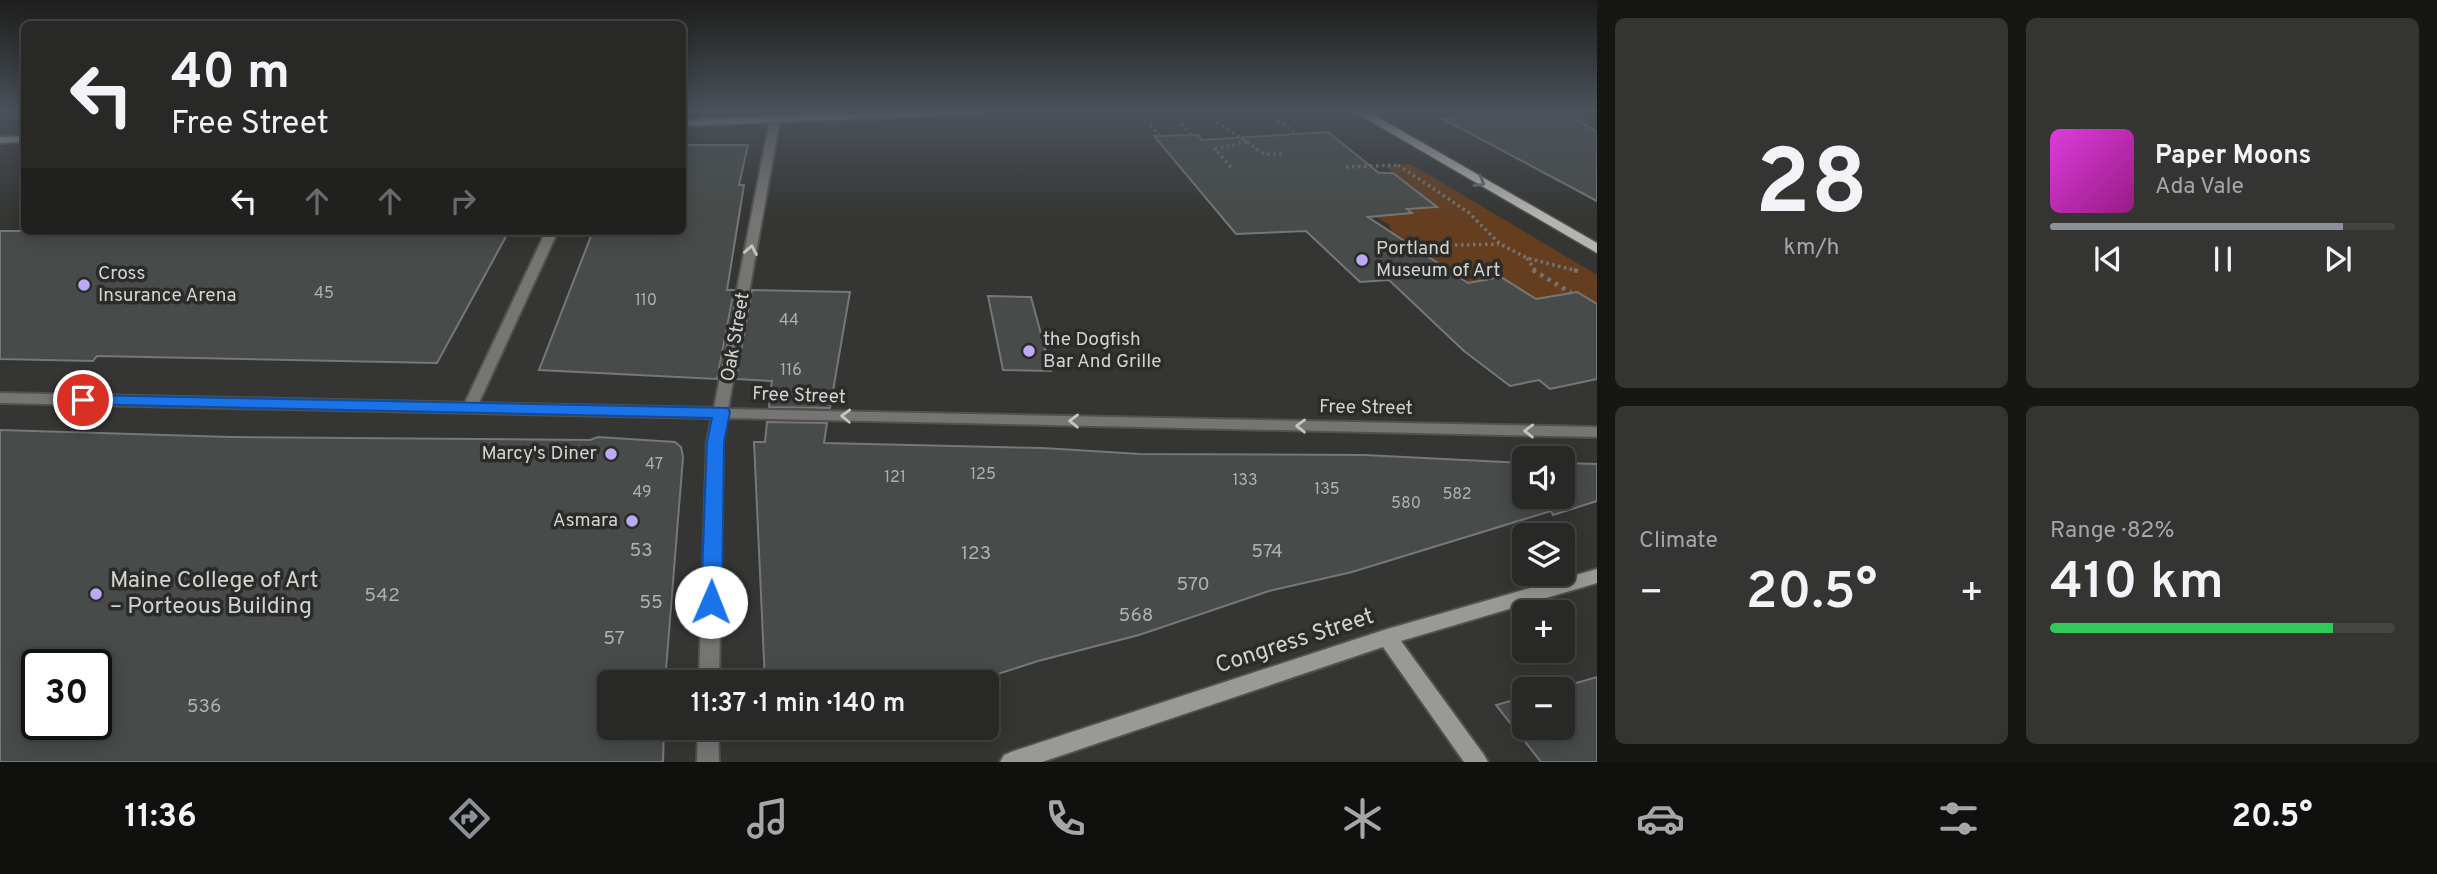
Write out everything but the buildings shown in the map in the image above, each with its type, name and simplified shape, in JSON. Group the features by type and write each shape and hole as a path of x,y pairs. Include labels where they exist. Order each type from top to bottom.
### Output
{"main road":[{"path":"1420,147 1597,249"}],"street":[{"name":"Oak Street","path":"709,670 715,442 770,147"},
{"path":"469,409 550,235"},
{"name":"Free Street","path":"0,398 1597,432"},
{"name":"Congress Street","path":"1011,762 1387,637 1597,576"},
{"path":"1387,637 1477,762"},
{"path":"708,740 708,762"}],"path":[{"path":"1226,147 1216,149 1231,167"},
{"path":"1255,147 1264,154 1284,154"},
{"path":"1346,167 1411,164"},
{"path":"1398,165 1468,212 1500,244 1527,258 1590,273"},
{"path":"1413,246 1447,247 1478,242 1500,244"},
{"path":"1527,258 1533,270 1570,293"}],"shaded area":[{"path":"1411,164 1597,275 1597,304 1577,292 1536,299 1501,277 1468,283 1392,232 1389,224 1373,216 1411,213 1407,209 1436,207 1385,166"}],"place":[{"name":"Portland Museum of Art","path":"1362,260"},
{"name":"Cross Insurance Arena","path":"84,285"},
{"name":"the Dogfish Bar And Grille","path":"1029,351"},
{"name":"Marcy's Diner","path":"611,454"},
{"name":"Asmara","path":"632,521"},
{"name":"Maine College of Art – Porteous Building","path":"96,594"}],"route":[{"path":"83,400 722,412 715,442 711,602"}]}
